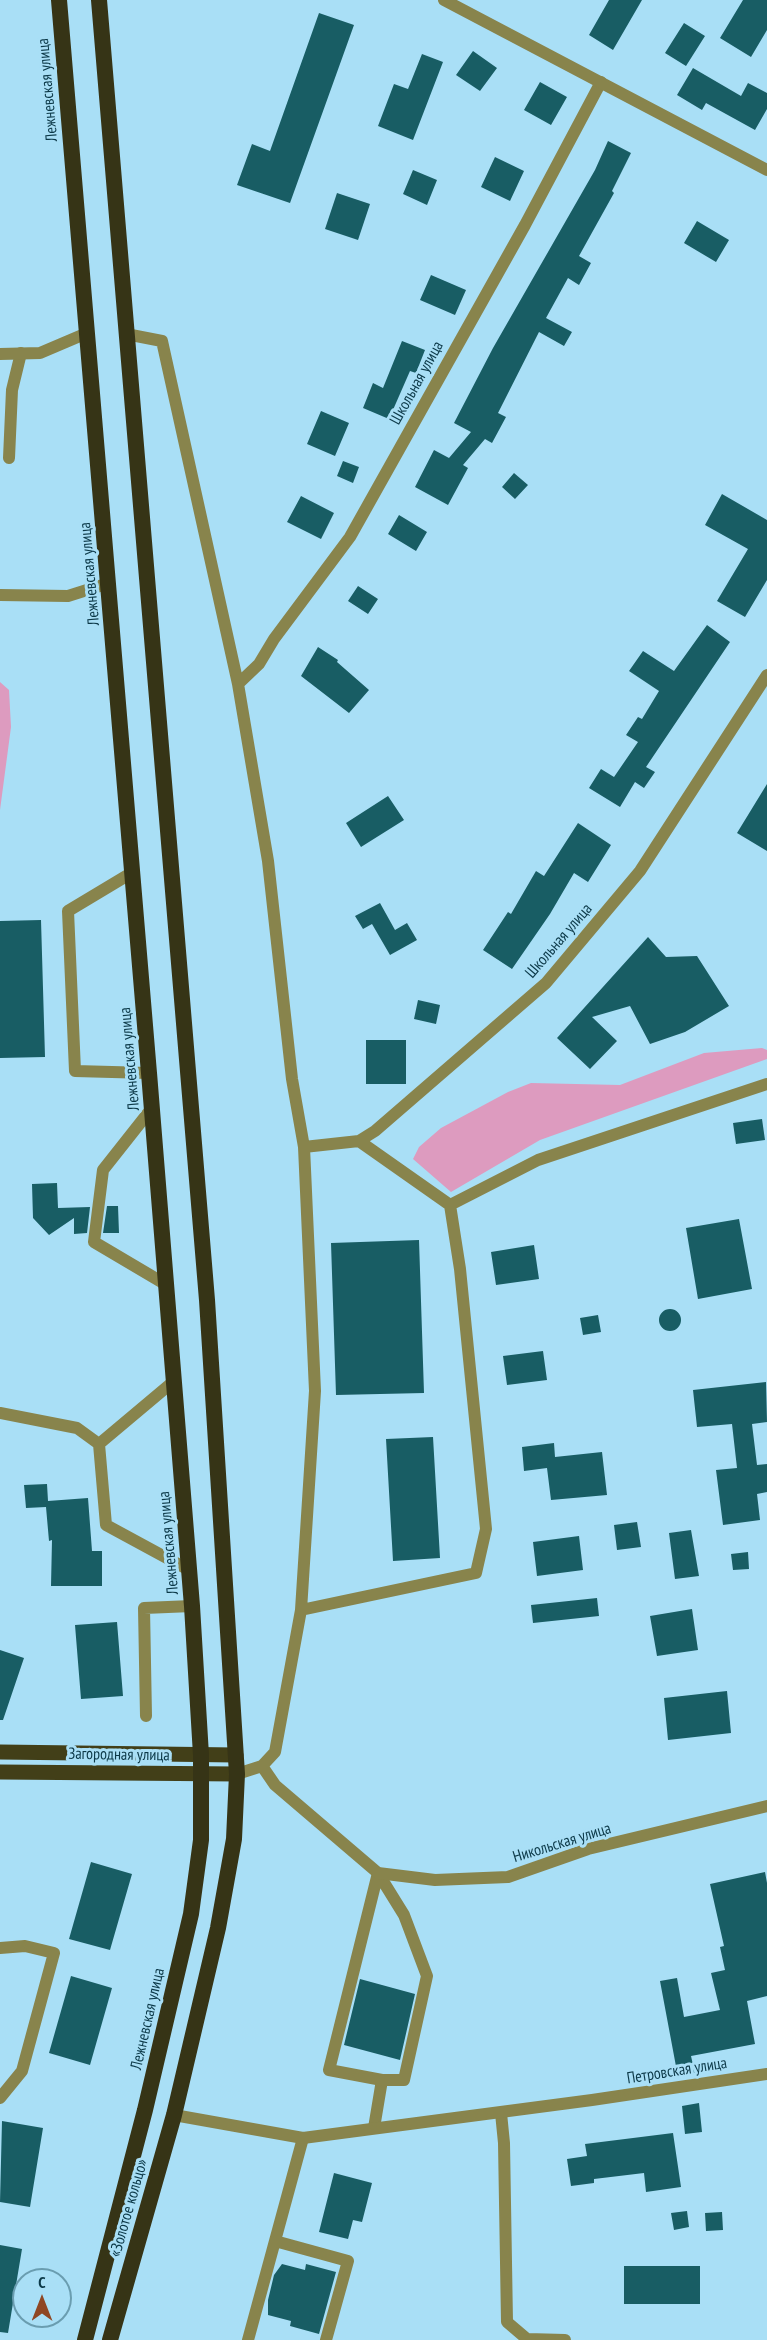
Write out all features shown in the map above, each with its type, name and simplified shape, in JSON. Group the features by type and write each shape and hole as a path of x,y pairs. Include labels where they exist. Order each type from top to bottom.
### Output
{"highway":[{"name":"Лежневская улица","path":"58,0 133,872 192,1606 201,1755 201,1840 191,1914 145,2110"},
{"path":"99,0 207,1300 237,1774"},
{"name":"«Золотое кольцо»","path":"110,2340 174,2115 218,1928 234,1839 237,1774"},
{"name":"«Золотое кольцо»","path":"85,2340 145,2110"}],"main road":[{"name":"Загородная улица","path":"0,1752 236,1755"},
{"name":"Загородная улица","path":"0,1772 237,1774"}],"street":[{"path":"444,0 767,170"},
{"name":"Школьная улица","path":"238,684 259,664 274,639 350,537 525,225 601,82"},
{"path":"0,354 40,353 87,333"},
{"path":"126,334 162,341 238,684 268,861 292,1079 304,1147 315,1391 301,1610 275,1752 262,1766 237,1774"},
{"path":"9,458 12,390 21,353"},
{"path":"0,595 68,596 109,583"},
{"name":"Школьная улица","path":"304,1147 359,1141 375,1131 546,983 640,871 765,681"},
{"path":"133,872 68,910 75,1071 149,1073"},
{"path":"450,1205 538,1160 767,1084"},
{"path":"152,1108 104,1170 94,1242 165,1284"},
{"path":"301,1610 476,1573 486,1529 460,1269 450,1205 359,1141"},
{"path":"99,1444 174,1381"},
{"path":"0,1413 77,1428 99,1444 106,1526 189,1570"},
{"path":"146,1716 144,1608 192,1606"},
{"path":"236,1755 262,1766 275,1785 378,1873 404,1915 427,1976 404,2080 382,2080 329,2070 378,1873"},
{"name":"Никольская улица","path":"378,1873 435,1880 508,1877 588,1849 767,1806"},
{"path":"0,1948 24,1946 54,1953 22,2071 0,2098"},
{"name":"Петровская улица","path":"174,2115 303,2138 501,2113 767,2074"},
{"path":"374,2128 382,2080"},
{"path":"501,2113 504,2143 507,2322 527,2339 565,2340"},
{"path":"248,2340 303,2138"},
{"path":"275,2241 348,2261 326,2340"}],"shaded area":[{"path":"0,682 9,690 11,727 0,810"},
{"path":"762,1048 767,1050 767,1059 540,1140 451,1192 413,1159 419,1147 441,1128 508,1092 531,1083 620,1085 704,1053"}],"building":[{"path":"609,0 642,0 613,50 589,35"},
{"path":"743,0 767,0 767,30 751,57 720,38"},
{"path":"319,13 354,25 290,203 237,185 252,144 270,151"},
{"path":"684,23 705,36 686,66 665,53"},
{"path":"473,51 497,68 480,91 456,75"},
{"path":"422,54 443,62 413,140 378,126 394,84 408,89"},
{"path":"693,68 741,96 748,83 767,93 767,109 755,130 706,103 702,110 677,95"},
{"path":"540,82 567,97 551,125 524,110"},
{"path":"608,141 631,153 612,191 614,193 579,256 591,263 579,285 568,278 546,318 572,332 564,346 539,332 498,413 506,417 492,443 485,439 463,465 468,468 448,505 415,487 434,450 449,458 471,432 454,423 493,348 595,170"},
{"path":"495,157 524,171 510,201 481,187"},
{"path":"413,170 437,180 427,205 403,194"},
{"path":"337,193 370,204 358,240 325,229"},
{"path":"697,221 729,240 716,262 684,243"},
{"path":"431,275 466,290 455,315 420,300"},
{"path":"402,341 425,350 416,373 410,371 389,419 363,408 373,383 383,388"},
{"path":"321,411 349,423 335,456 307,444"},
{"path":"343,461 359,467 353,483 337,476"},
{"path":"514,473 528,485 515,499 502,487"},
{"path":"722,494 767,520 767,580 745,617 717,601 748,549 705,525"},
{"path":"301,496 334,513 321,539 287,522"},
{"path":"399,515 427,532 416,551 388,534"},
{"path":"358,586 378,599 368,614 348,601"},
{"path":"707,625 730,642 646,767 655,772 644,788 635,782 620,807 589,788 601,769 614,777 638,742 626,735 638,717 642,719 659,691 629,671 643,651 674,671"},
{"path":"318,647 338,660 337,662 369,690 349,713 301,676"},
{"path":"767,784 767,851 737,833"},
{"path":"388,796 404,820 361,847 346,823"},
{"path":"578,823 611,845 588,882 574,873 550,914 512,969 483,950 508,912 511,914 536,871 544,876"},
{"path":"380,903 395,930 407,923 417,940 390,955 372,924 363,929 355,916"},
{"path":"41,920 45,1057 0,1058 0,921"},
{"path":"648,937 666,957 697,956 729,1006 685,1032 650,1044 630,1006 592,1017 617,1041 590,1069 557,1038"},
{"path":"418,1000 440,1005 436,1024 414,1019"},
{"path":"366,1040 406,1040 406,1084 366,1084"},
{"path":"762,1119 765,1140 736,1144 733,1123"},
{"path":"57,1183 58,1208 90,1207 87,1233 74,1234 74,1218 49,1235 33,1218 32,1184"},
{"path":"107,1206 118,1206 119,1233 103,1233"},
{"path":"739,1219 752,1289 698,1299 686,1228"},
{"path":"419,1240 424,1393 336,1395 331,1243"},
{"path":"534,1245 539,1279 496,1285 491,1252"},
{"path":"670,1309 678,1312 681,1320 678,1328 670,1331 662,1328 659,1320 662,1312"},
{"path":"598,1315 601,1332 583,1335 580,1318"},
{"path":"543,1351 547,1380 507,1385 503,1356"},
{"path":"766,1382 767,1422 752,1424 757,1465 767,1464 767,1492 757,1494 760,1520 723,1525 716,1470 737,1468 732,1424 697,1427 693,1390"},
{"path":"433,1437 440,1558 393,1561 386,1439"},
{"path":"554,1443 555,1457 602,1452 607,1495 551,1500 547,1468 524,1471 522,1447"},
{"path":"47,1484 48,1501 88,1498 92,1551 102,1551 102,1586 51,1586 52,1540 49,1541 46,1507 26,1508 24,1485"},
{"path":"637,1522 641,1547 617,1550 614,1525"},
{"path":"691,1530 699,1576 675,1579 669,1533"},
{"path":"579,1536 583,1570 537,1576 533,1542"},
{"path":"748,1552 749,1569 733,1570 731,1554"},
{"path":"597,1598 599,1616 533,1623 531,1605"},
{"path":"692,1609 698,1650 657,1656 650,1616"},
{"path":"117,1622 123,1696 81,1699 75,1625"},
{"path":"0,1650 24,1658 3,1720 0,1720"},
{"path":"727,1691 731,1733 668,1740 664,1698"},
{"path":"91,1862 132,1874 110,1950 69,1939"},
{"path":"765,1872 767,1883 767,1996 747,2001 755,2044 691,2056 695,2074 678,2077 660,1981 677,1978 684,2017 720,2010 711,1973 725,1970 720,1947 724,1946 710,1884"},
{"path":"71,1976 112,1988 90,2065 49,2053"},
{"path":"360,1979 415,1994 400,2060 344,2045"},
{"path":"699,2103 702,2132 685,2134 682,2106"},
{"path":"2,2121 43,2128 30,2207 0,2202"},
{"path":"673,2133 681,2187 646,2192 644,2173 594,2179 594,2183 571,2186 567,2159 587,2156 585,2144"},
{"path":"334,2173 372,2183 362,2222 353,2220 348,2239 319,2232"},
{"path":"687,2211 689,2227 674,2230 671,2213"},
{"path":"722,2212 723,2230 706,2231 705,2213"},
{"path":"0,2245 22,2249 19,2268 12,2268 12,2309 8,2333 0,2332"},
{"path":"282,2264 305,2270 306,2264 336,2272 319,2334 290,2326 291,2321 268,2315 268,2300 274,2275"},
{"path":"624,2266 700,2266 700,2304 624,2304"}]}
